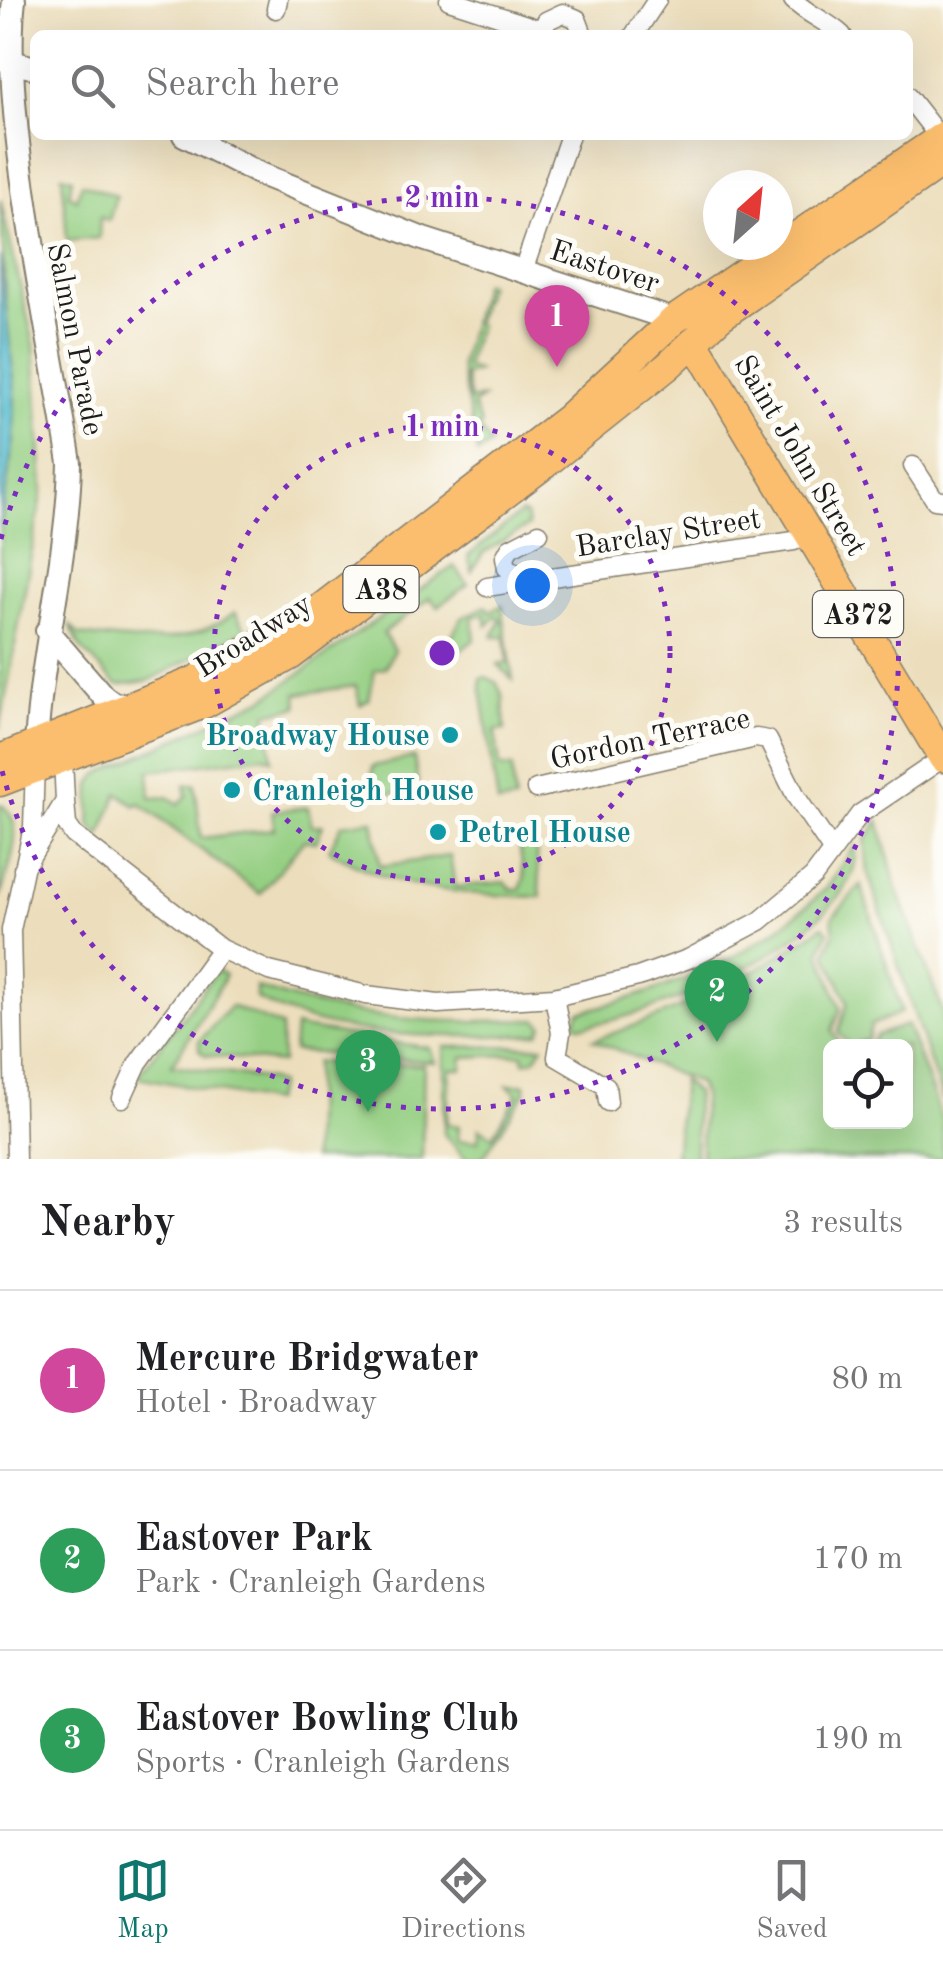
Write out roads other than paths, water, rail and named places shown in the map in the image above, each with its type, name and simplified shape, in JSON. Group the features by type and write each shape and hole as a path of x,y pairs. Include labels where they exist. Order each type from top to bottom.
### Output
{"main road":[{"name":"A38","path":"674,320 942,145"},
{"name":"A38","path":"694,342 720,317 942,145"},
{"name":"Broadway","path":"1,770 35,757 82,723 138,706 235,660 318,610 568,418 674,320"},
{"name":"Broadway","path":"35,757 63,758 204,704 290,656 532,474 694,342"},
{"name":"Saint John Street","path":"694,342 810,532 933,721 943,758"}],"street":[{"name":"Salmon Parade","path":"14,0 3,31 0,59 6,145 70,463 69,502 47,631 33,827 11,930 16,1159"},
{"path":"448,0 536,30"},
{"path":"637,30 657,0"},
{"path":"792,0 828,30"},
{"path":"543,30 554,15 568,14 580,22 582,30"},
{"path":"0,59 30,67"},
{"path":"913,105 942,145"},
{"name":"Eastover","path":"194,140 294,188 422,239 674,320"},
{"path":"523,271 568,140"},
{"path":"913,466 935,500 943,501"},
{"name":"Barclay Street","path":"488,587 794,540 810,532"},
{"name":"Barclay Street","path":"532,580 508,568 505,557 510,548 539,534"},
{"path":"47,631 104,698 114,704 138,706"},
{"name":"Gordon Terrace","path":"536,790 756,738 768,740 797,798 832,850"},
{"path":"63,758 67,825 74,835 221,949 269,971 366,995 438,1004 554,997 638,978 721,943 791,897 860,814 943,758"},
{"path":"1,770 33,802"},
{"name":"Salmon Parade","path":"23,869 65,801"},
{"path":"122,1098 138,1063 221,949"},
{"path":"554,997 561,1034 557,1057 606,1086 608,1102"}],"water":[{"path":"0,256 15,389 14,439 0,527"}],"place":[{"name":"Mercure Bridgwater","path":"557,367"},
{"name":"Broadway House","path":"450,735"},
{"name":"Cranleigh House","path":"232,790"},
{"name":"Petrel House","path":"438,832"},
{"name":"Eastover Park","path":"717,1042"},
{"name":"Eastover Bowling Club","path":"368,1112"}]}
